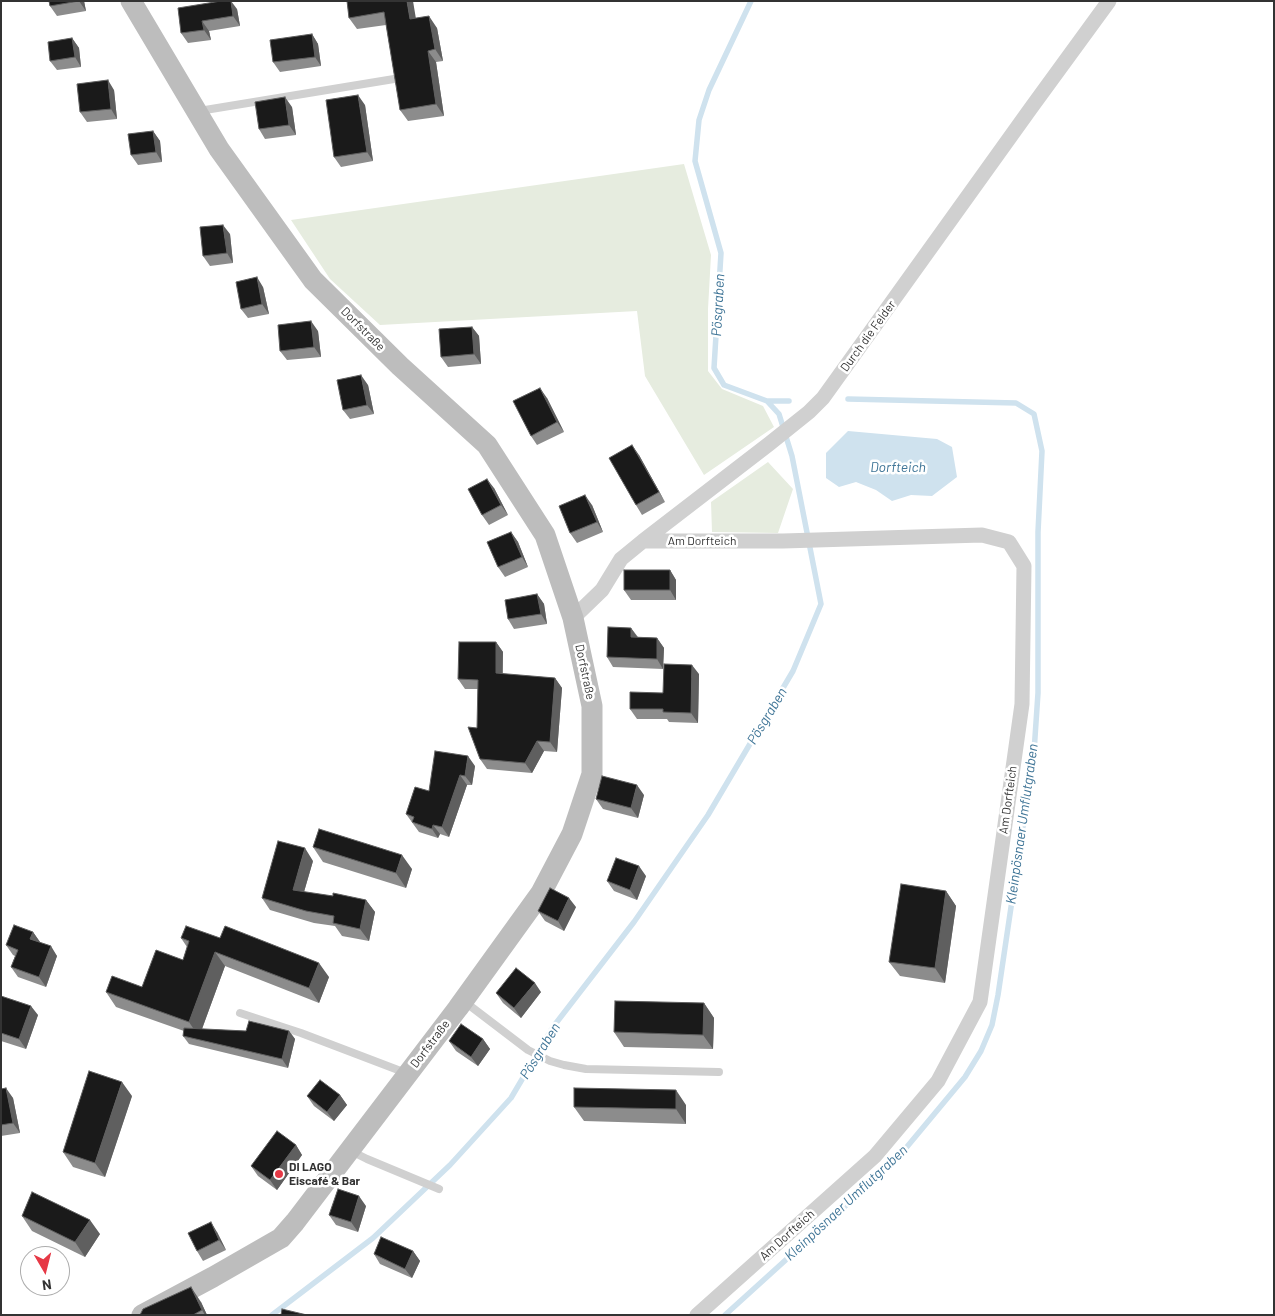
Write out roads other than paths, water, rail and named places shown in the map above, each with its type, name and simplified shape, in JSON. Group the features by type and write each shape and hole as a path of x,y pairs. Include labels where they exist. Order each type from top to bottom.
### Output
{"street":[{"name":"Dorfstraße","path":"131,1 219,149 313,280 400,366 487,445 545,534 573,618 592,706 592,774 572,834 541,893 463,1001 281,1238 142,1315"},
{"name":"Durch die Felder","path":"573,618 602,590 621,559 769,444 824,398 1109,1"},
{"name":"Am Dorfteich","path":"642,541 783,541 982,535 1009,542 1024,566 1022,704 980,1002 938,1081 875,1156 698,1315"}],"lane":[{"path":"197,111 394,80"},
{"path":"463,1001 528,1050 564,1066 720,1072"},
{"path":"240,1013 301,1032 408,1074"},
{"path":"350,1150 439,1189"}],"water":[{"name":"Dorfteich","path":"848,431 937,439 952,447 957,477 932,496 911,495 892,501 876,490 856,482 839,487 826,478 826,453"}],"waterway":[{"name":"Pösgraben","path":"272,1315 373,1238 450,1165 511,1098 553,1027 634,922 708,815 793,671 821,604 792,456 779,414 767,401 724,385 714,368 721,253 695,161 699,120 709,90 751,1"},
{"name":"Kleinpösnaer Umflutgraben","path":"725,1315 896,1160 965,1077 981,1051 992,1025 998,995 1034,752 1038,693 1038,532 1042,451 1034,414 1016,403 848,399"},
{"name":"Kleinpösnaer Umflutgraben","path":"767,401 789,401"}],"place":[{"name":"DI LAGO Eiscafé & Bar","path":"279,1174"}]}
